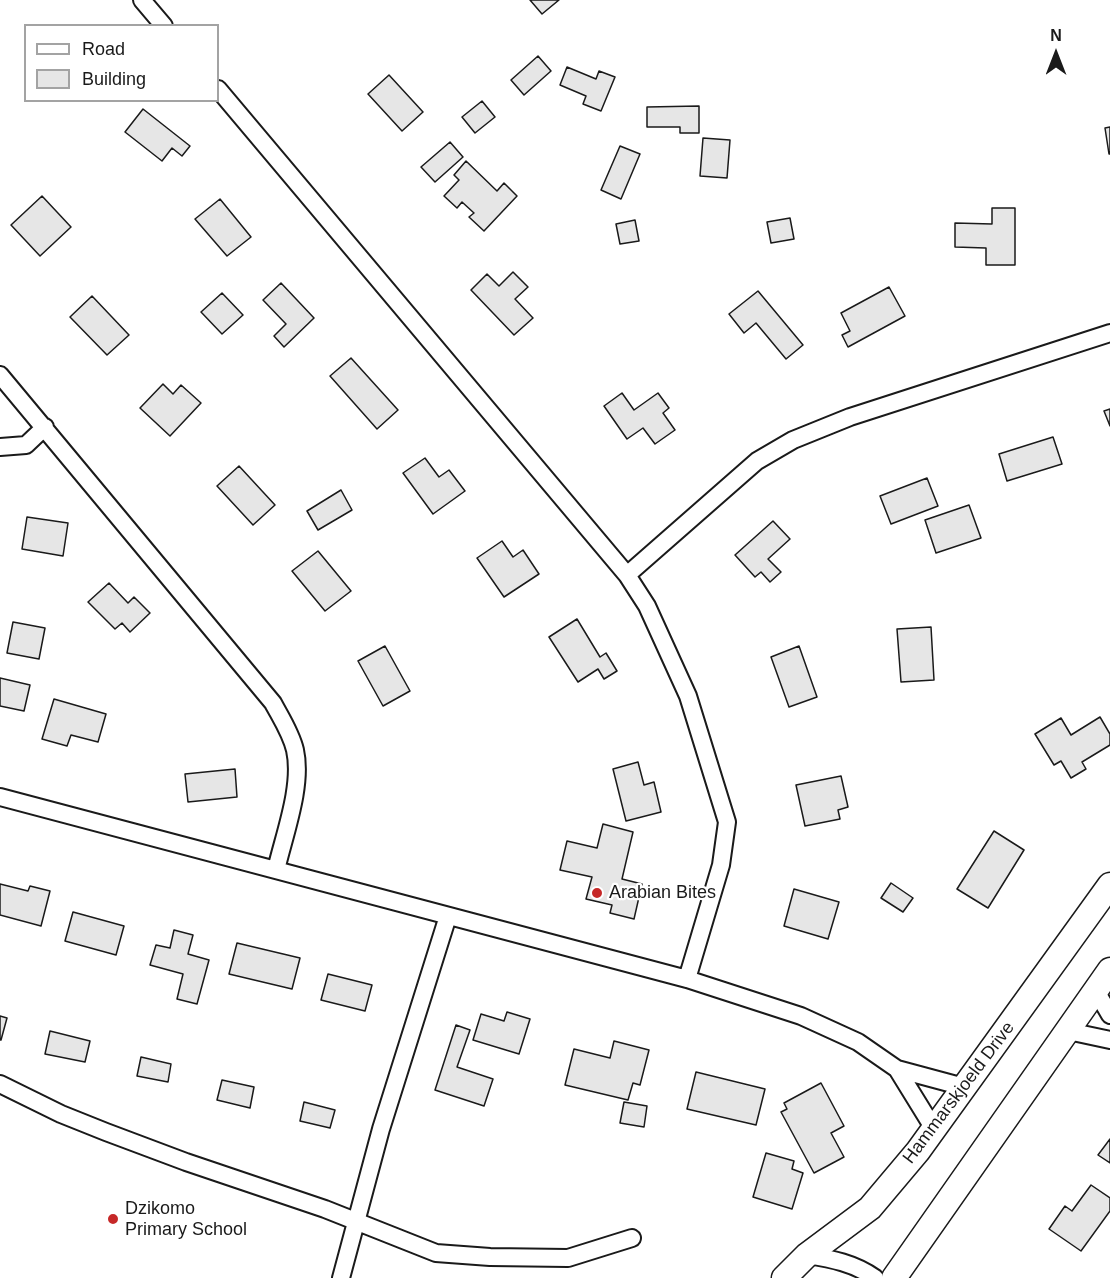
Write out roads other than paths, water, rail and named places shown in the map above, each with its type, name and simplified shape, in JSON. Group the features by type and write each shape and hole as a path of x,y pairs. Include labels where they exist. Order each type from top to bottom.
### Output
{"main road":[{"name":"Hammarskjoeld Drive","path":"784,1278 807,1256 870,1208 934,1130 964,1087 1099,918 1110,885"},
{"path":"894,1278 1110,970"}],"street":[{"path":"142,0 162,24"},
{"path":"219,90 627,575 646,606 688,696 727,822 721,865 687,979"},
{"path":"627,575 757,461 793,440 850,417 1110,333"},
{"path":"0,375 273,703 286,726 295,751 297,785 276,870"},
{"path":"0,447 26,445 45,428"},
{"path":"0,797 687,979 801,1016 858,1042 897,1069 964,1087"},
{"path":"341,1278 381,1128 448,916"},
{"path":"1096,991 1110,1015"},
{"path":"1068,1031 1110,1040"},
{"path":"897,1069 934,1130"},
{"path":"0,1084 61,1114 106,1132 358,1221 436,1253 490,1257 568,1258 632,1238"},
{"path":"807,1256 836,1259 864,1270 875,1278"}],"place":[{"name":"Arabian Bites","path":"597,893"},
{"name":"Dzikomo Primary School","path":"113,1219"}]}
